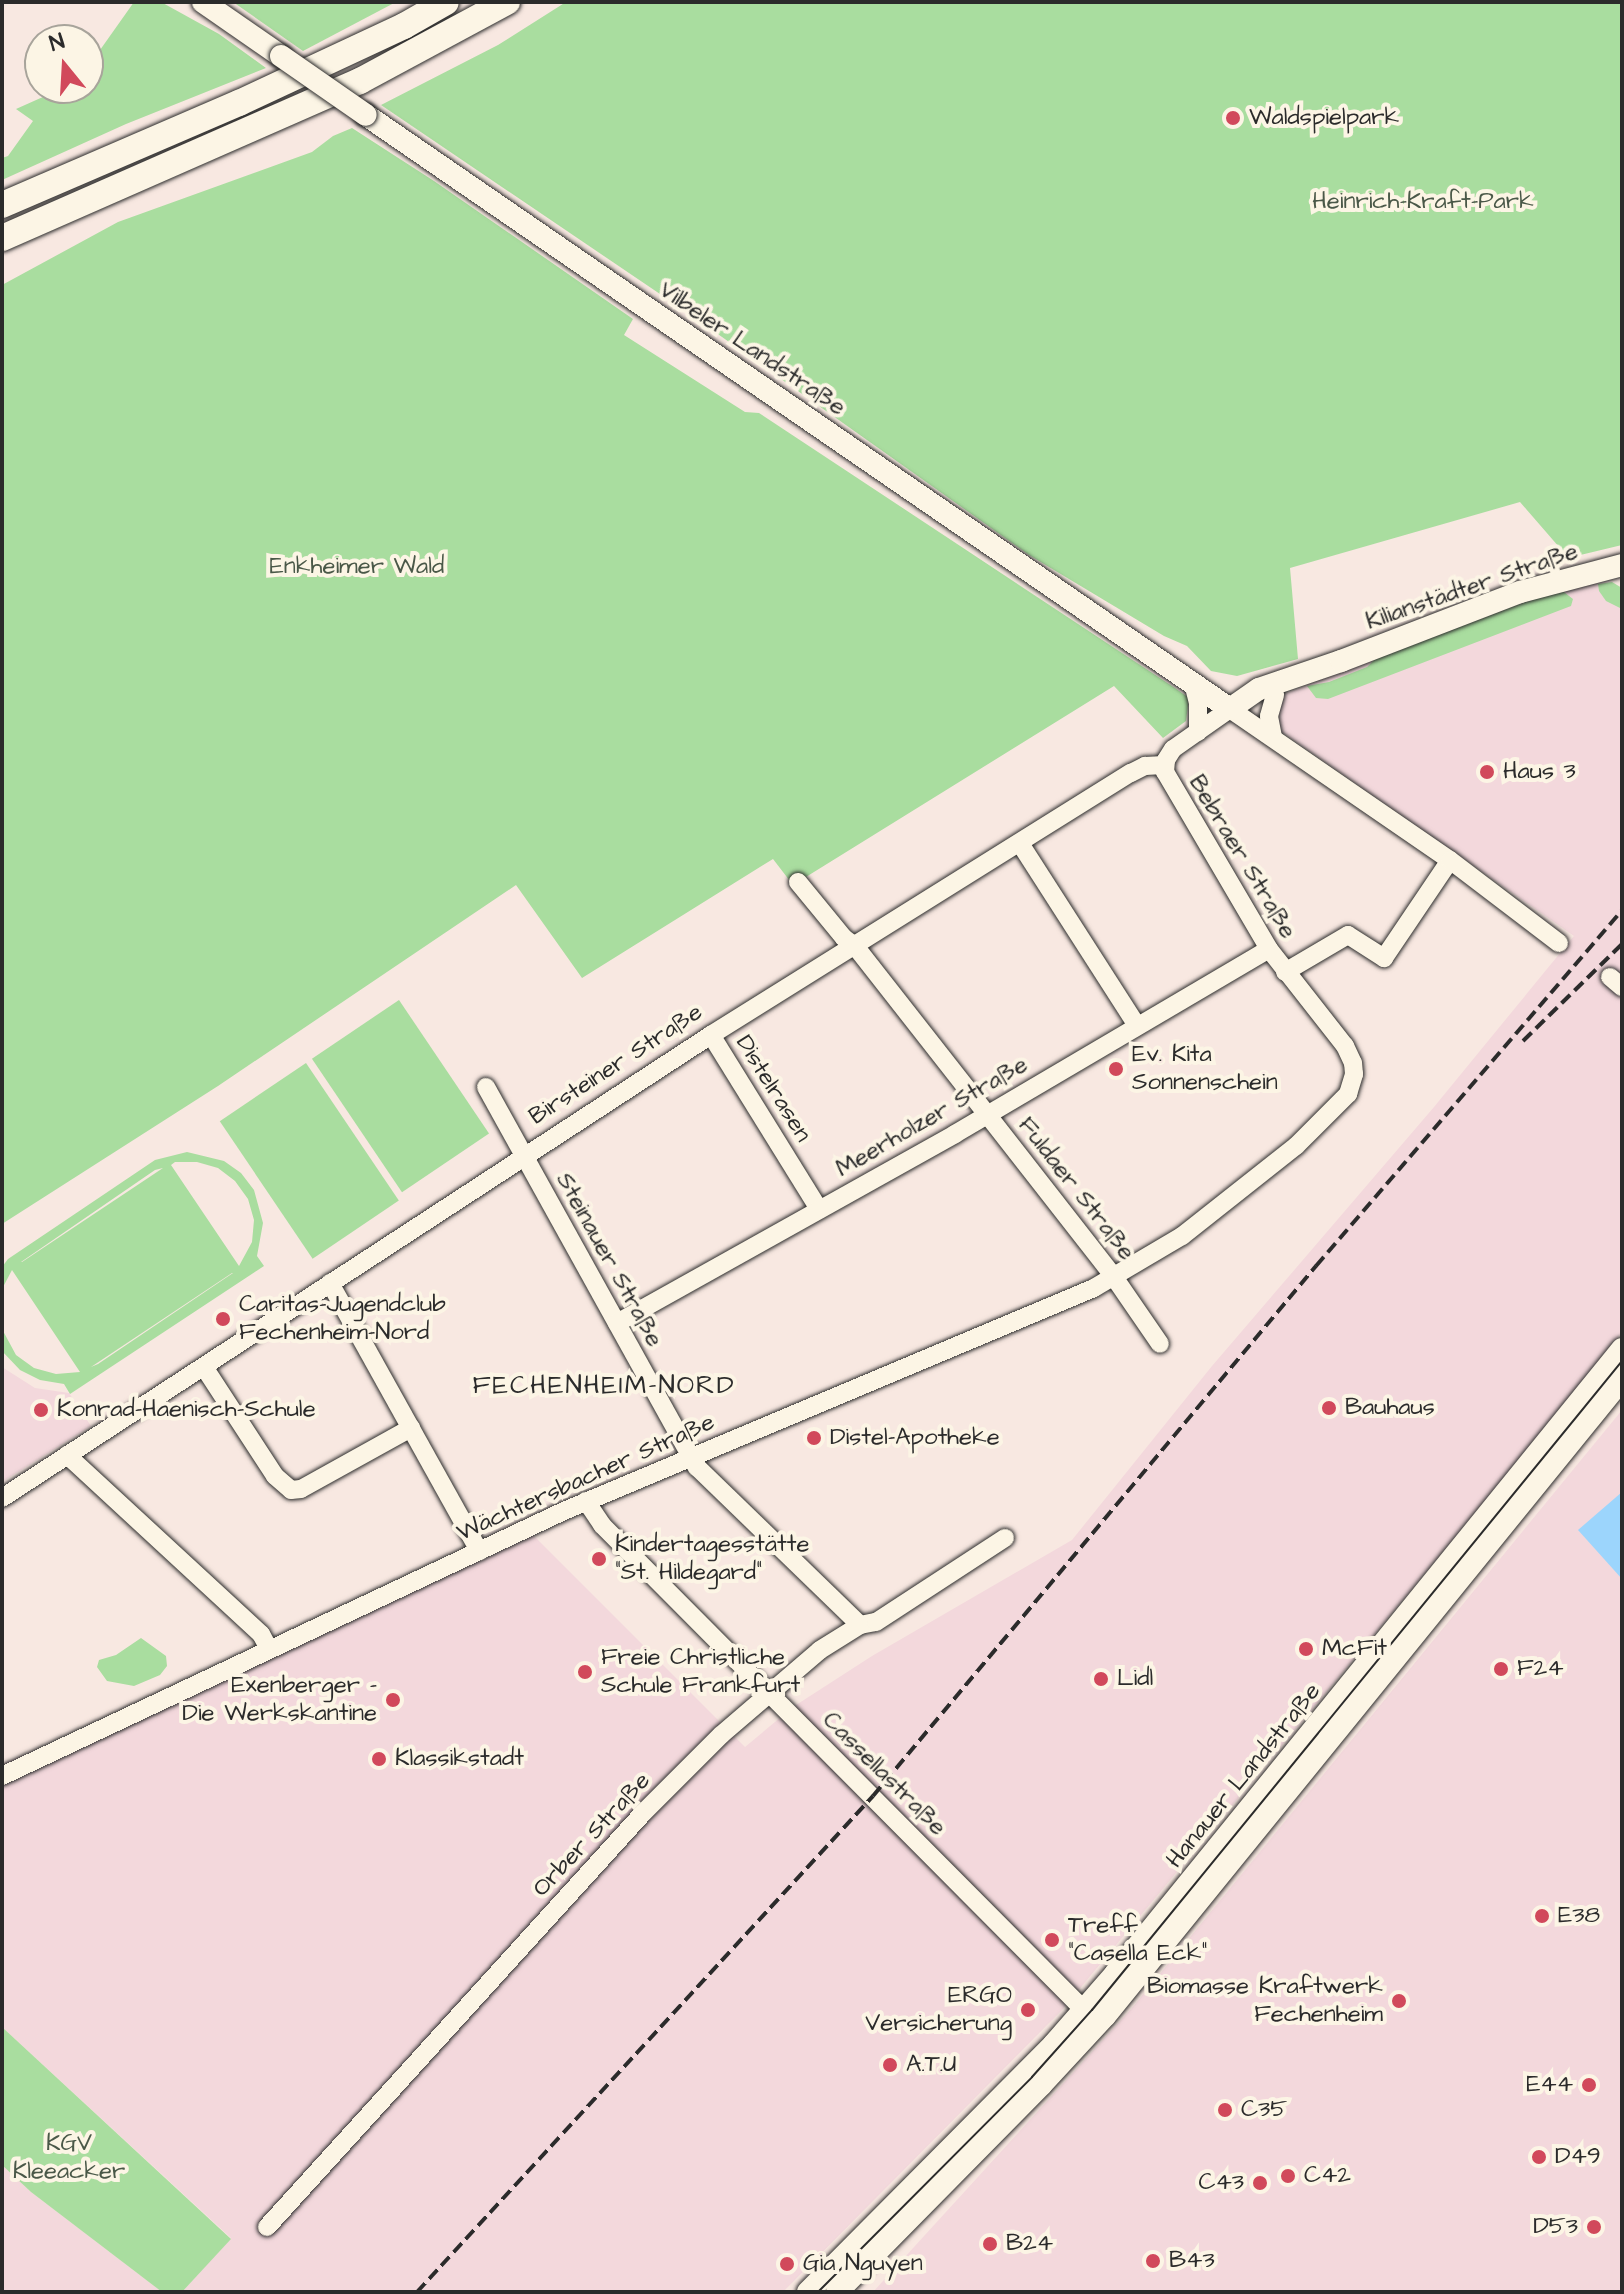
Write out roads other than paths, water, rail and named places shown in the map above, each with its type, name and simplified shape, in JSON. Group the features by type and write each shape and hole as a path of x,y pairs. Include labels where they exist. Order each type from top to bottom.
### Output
{"highway":[{"path":"2,205 239,103 404,26 446,2"},
{"path":"2,238 360,81 507,2"}],"main road":[{"name":"Vilbeler Landstraße","path":"203,2 1230,709"},
{"name":"Kilianstädter Straße","path":"1267,692 1542,584 1622,565"},
{"path":"1193,683 1227,692 1267,692"},
{"name":"Birsteiner Straße","path":"1230,709 1267,692"},
{"name":"Hanauer Landstraße","path":"808,2292 1054,2044 1242,1820 1622,1349"},
{"name":"Hanauer Landstraße","path":"837,2292 1041,2085 1115,2003 1622,1379"}],"street":[{"path":"1193,683 1199,708 1198,732"},
{"path":"1267,692 1273,737"},
{"name":"Birsteiner Straße","path":"2,1498 711,1035 1021,845 1138,769 1164,765 1169,754 1230,709"},
{"name":"Vilbeler Landstraße","path":"1230,709 1450,860 1559,943"},
{"name":"Bebraer Straße","path":"1164,765 1168,782 1269,949 1345,1046 1353,1063"},
{"path":"1021,845 1137,1026"},
{"name":"Bebraer Straße","path":"1285,972 1348,935 1384,958 1450,860"},
{"name":"Fuldaer Straße","path":"798,882 844,938 855,946 986,1113 1114,1277 1160,1344"},
{"name":"Meerholzer Straße","path":"617,1323 1269,949"},
{"name":"Distelrasen","path":"711,1035 819,1209"},
{"name":"Wächtersbacher Straße","path":"2,1776 586,1501 1057,1305 1114,1277 1202,1222 1296,1146 1348,1094 1354,1074 1353,1063"},
{"name":"Steinauer Straße","path":"486,1087 697,1467 860,1625"},
{"path":"330,1283 479,1551"},
{"path":"204,1367 275,1476 291,1490 301,1489 411,1428"},
{"path":"67,1455 261,1634 269,1649"},
{"name":"Cassellastraße","path":"586,1501 602,1525 1084,2009"},
{"name":"Orber Straße","path":"267,2227 643,1813 770,1691 820,1650 860,1625 876,1622 1005,1538"},
{"path":"1084,2009 1101,2010 1115,2003"}],"water":[{"path":"1622,1492 1622,1579 1578,1530"}],"tram line":[{"path":"818,2292 1032,2077 1092,2010 1622,1361"}],"railway":[{"path":"417,2292 873,1796 1316,1266 1622,910"},
{"path":"1523,1041 1622,944"}],"place":[{"name":"Waldspielpark","path":"1233,118"},
{"name":"Haus 3","path":"1487,772"},
{"name":"Ev. Kita Sonnenschein","path":"1116,1069"},
{"name":"Caritas-Jugendclub Fechenheim-Nord","path":"223,1319"},
{"name":"Bauhaus","path":"1329,1408"},
{"name":"Konrad-Haenisch-Schule","path":"41,1410"},
{"name":"Distel-Apotheke","path":"814,1438"},
{"name":"Kindertagesstätte \"St. Hildegard\"","path":"599,1559"},
{"name":"McFit","path":"1306,1649"},
{"name":"F24","path":"1501,1669"},
{"name":"Freie Christliche Schule Frankfurt","path":"585,1672"},
{"name":"Lidl","path":"1101,1679"},
{"name":"Exenberger - Die Werkskantine","path":"393,1700"},
{"name":"Klassikstadt","path":"379,1759"},
{"name":"E38","path":"1542,1916"},
{"name":"Treff \"Casella Eck\"","path":"1052,1940"},
{"name":"Biomasse Kraftwerk Fechenheim","path":"1399,2001"},
{"name":"ERGO Versicherung","path":"1028,2010"},
{"name":"A.T.U","path":"890,2065"},
{"name":"E44","path":"1589,2085"},
{"name":"C35","path":"1225,2110"},
{"name":"D49","path":"1539,2157"},
{"name":"C42","path":"1288,2176"},
{"name":"C43","path":"1260,2183"},
{"name":"D53","path":"1594,2227"},
{"name":"B24","path":"990,2244"},
{"name":"B43","path":"1153,2261"},
{"name":"Gia Nguyen","path":"787,2264"}],"district":[{"name":"FECHENHEIM-NORD","path":"604,1386"}],"park label":[{"name":"Heinrich-Kraft-Park","path":"1423,202"},
{"name":"Enkheimer Wald","path":"357,567"},
{"name":"KGV Kleeacker","path":"69,2158"}]}
